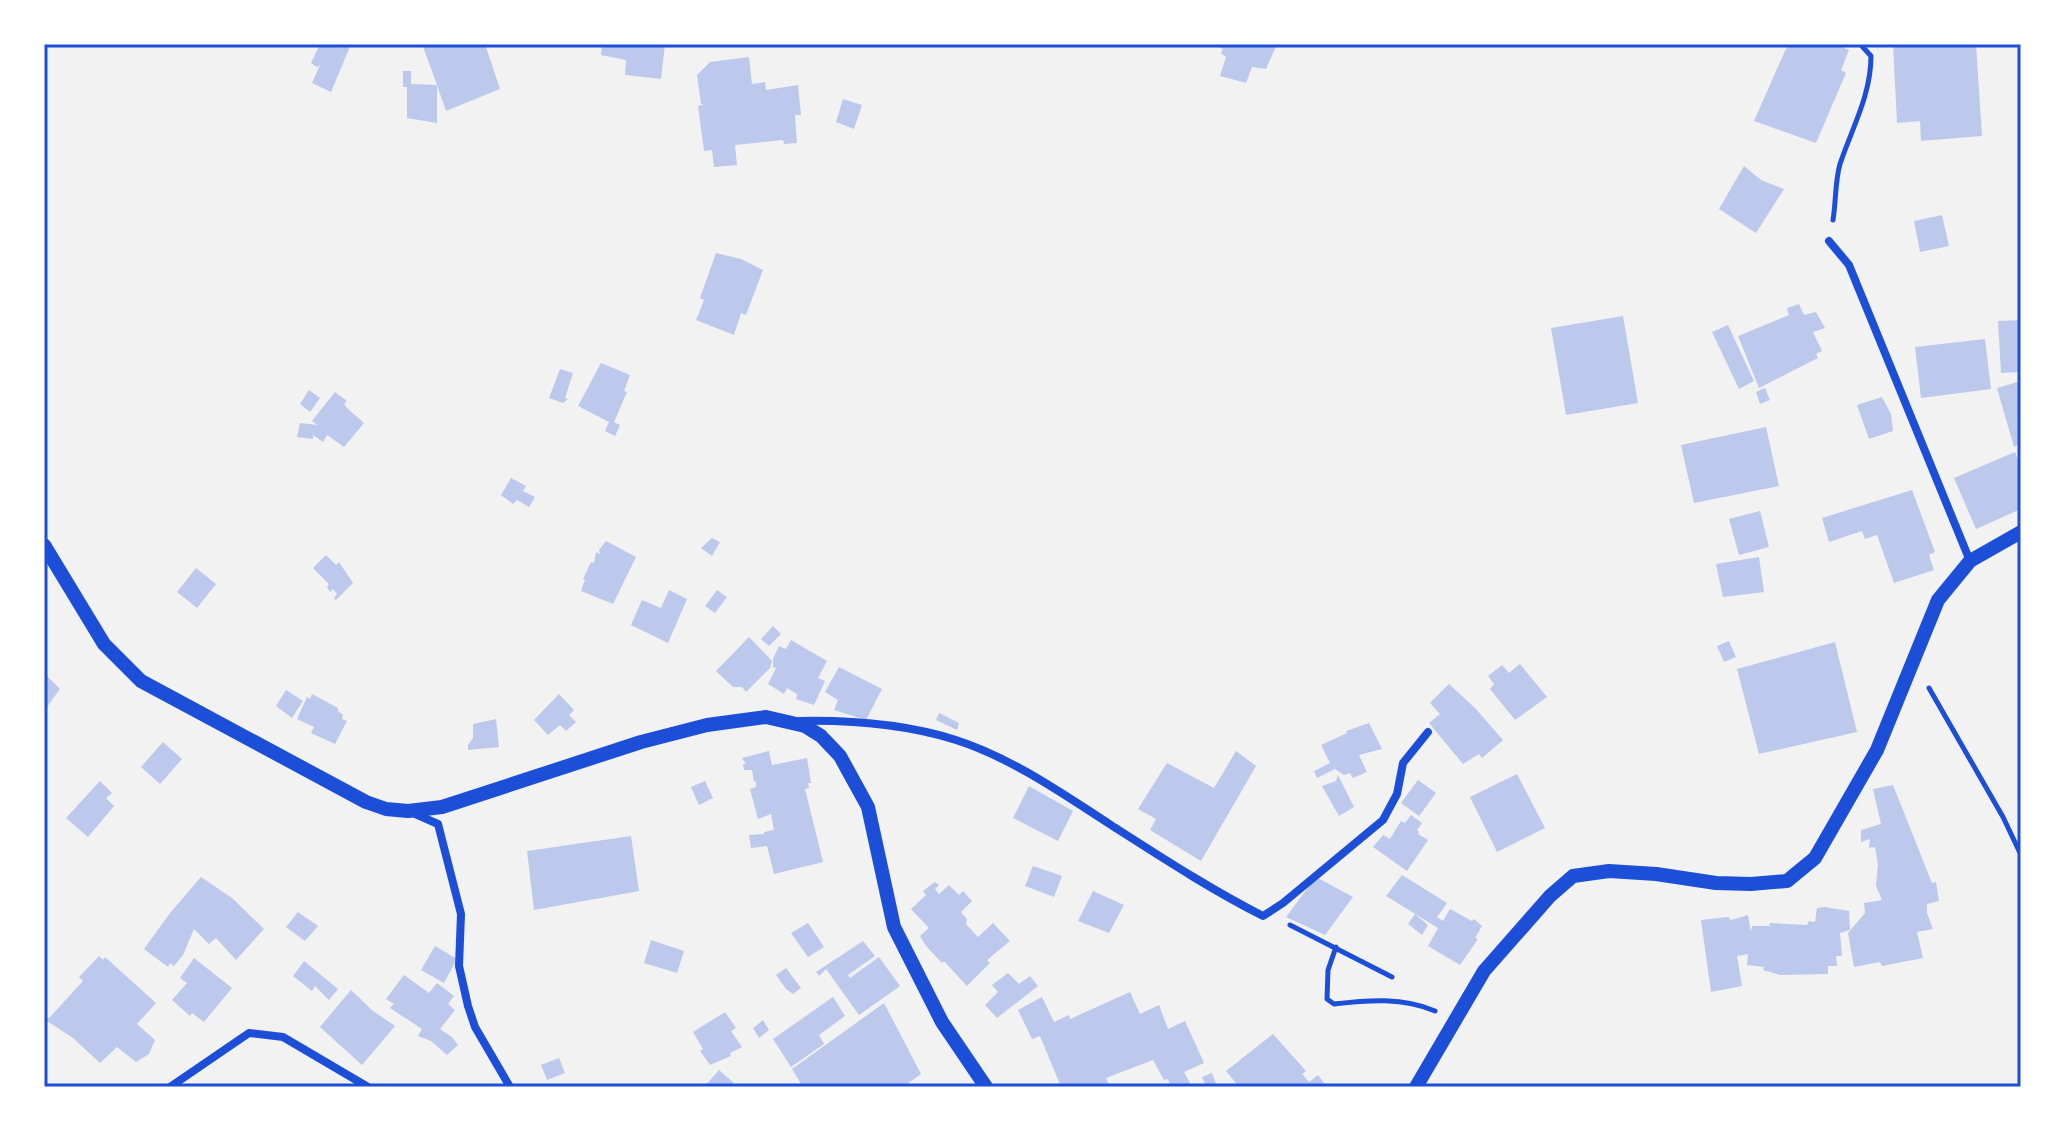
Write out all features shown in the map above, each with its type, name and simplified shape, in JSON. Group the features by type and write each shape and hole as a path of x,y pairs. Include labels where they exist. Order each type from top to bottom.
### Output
{"street":[{"path":"1829,241 1849,265 1970,561"},
{"path":"1416,1087 1484,971 1550,896 1573,876 1609,871 1751,884 1787,881 1815,858 1877,750 1938,600 1970,561 2021,532"},
{"path":"44,545 104,644 141,681 366,802 386,809 408,811 442,807 641,742 707,725 766,717 805,726 821,736 851,773 868,807 894,927 942,1022 986,1087"},
{"path":"787,721 859,721 902,727 958,741 1009,763 1059,791 1224,896 1263,916 1383,820 1397,794 1403,763 1428,732"},
{"path":"408,811 438,824 461,914 459,966 468,1006 475,1027 510,1087"},
{"path":"170,1087 249,1033 283,1037 368,1087"}],"path":[{"path":"1829,241 1837,196 1837,176 1860,116 1871,76 1871,56 1860,44"},
{"path":"1914,654 1930,692 2003,817 2021,855"},
{"path":"1278,919 1392,977"},
{"path":"1336,947 1328,970 1327,999 1334,1004 1369,1000 1416,1002 1440,1013"}],"building":[{"path":"320,44 351,44 331,92 312,83 320,65 317,67 311,63"},
{"path":"422,44 485,44 500,89 446,111"},
{"path":"602,44 665,44 661,79 625,75 626,60 601,55"},
{"path":"1210,44 1277,44 1266,69 1252,67 1246,83 1220,76 1226,57 1221,53 1223,49"},
{"path":"1788,44 1836,44 1849,50 1841,70 1846,73 1816,143 1754,121"},
{"path":"1893,44 1976,44 1982,136 1921,141 1920,121 1897,123"},
{"path":"749,57 752,84 765,82 766,90 798,85 801,115 795,115 797,143 784,144 783,140 735,145 737,165 714,167 712,150 704,151 698,106 705,104 701,104 697,75 710,62"},
{"path":"403,71 411,71 411,84 437,85 437,123 407,118 407,87 403,87"},
{"path":"843,99 862,105 854,129 836,122"},
{"path":"1744,166 1761,180 1784,189 1756,233 1719,209"},
{"path":"1942,215 1949,246 1920,252 1914,221"},
{"path":"716,253 741,259 763,270 746,315 741,313 734,335 696,320 704,300 700,298"},
{"path":"1799,304 1804,315 1816,312 1825,328 1813,332 1822,351 1816,354 1818,358 1759,388 1738,336 1789,315 1787,308"},
{"path":"1623,316 1638,403 1566,415 1551,328"},
{"path":"2021,320 2021,372 2001,373 1998,321"},
{"path":"1728,325 1754,381 1739,389 1712,332"},
{"path":"1985,339 1991,389 1921,398 1915,347"},
{"path":"601,363 630,375 624,391 627,392 614,422 620,425 615,436 605,431 609,422 578,406"},
{"path":"560,369 573,373 565,398 568,399 563,403 549,398"},
{"path":"2021,381 2021,443 2014,447 1997,388"},
{"path":"1765,388 1770,400 1760,404 1756,392"},
{"path":"309,390 320,398 310,412 300,404"},
{"path":"335,392 347,401 344,404 347,408 364,423 344,447 327,435 323,442 313,435 313,439 297,437 300,423 317,425 312,421"},
{"path":"1882,397 1891,414 1893,431 1869,439 1857,405"},
{"path":"1766,427 1779,486 1694,503 1681,445"},
{"path":"2015,452 2021,467 2021,509 1976,529 1954,478"},
{"path":"511,478 526,486 523,491 535,497 529,507 517,500 513,504 501,495"},
{"path":"1912,490 1935,552 1929,555 1934,570 1894,583 1877,535 1865,539 1862,531 1829,542 1822,518"},
{"path":"1760,511 1769,547 1739,555 1729,519"},
{"path":"712,538 720,542 712,556 701,548"},
{"path":"606,541 636,557 613,604 581,591 583,579 591,562 594,563 596,552 600,554 599,550"},
{"path":"326,555 336,565 339,562 353,583 336,600 337,594 333,589 330,592 329,584 313,568"},
{"path":"1759,557 1764,592 1723,597 1716,564"},
{"path":"196,568 216,584 197,608 177,592"},
{"path":"669,590 687,599 668,643 631,625 642,600 661,608"},
{"path":"717,590 727,597 715,613 705,606"},
{"path":"773,626 781,634 769,646 761,639"},
{"path":"749,637 772,661 770,668 746,692 742,687 733,687 716,671"},
{"path":"791,640 827,661 818,678 825,681 814,705 796,699 797,694 787,688 784,694 768,684 776,668 773,667 773,659 779,646 786,649"},
{"path":"1729,641 1736,657 1724,662 1717,646"},
{"path":"1835,642 1857,732 1759,754 1737,669"},
{"path":"1520,664 1547,697 1515,720 1490,689 1494,684 1488,676 1502,665 1509,673"},
{"path":"839,667 882,689 866,720 834,710 838,700 825,692"},
{"path":"44,673 60,689 44,711"},
{"path":"1449,684 1503,740 1482,758 1479,754 1463,764 1429,723 1440,714 1430,703"},
{"path":"286,690 303,701 292,718 276,706"},
{"path":"312,694 338,708 342,719 347,721 335,744 311,733 314,727 297,719 307,697 310,699"},
{"path":"559,694 574,710 569,715 576,722 566,731 560,725 548,735 534,720"},
{"path":"939,713 959,723 957,730 936,720"},
{"path":"496,719 499,747 468,750 473,738 473,724"},
{"path":"1369,723 1382,749 1359,755 1367,772 1353,778 1350,773 1344,775 1335,769 1317,778 1314,771 1330,763 1321,745"},
{"path":"163,742 182,759 160,784 141,767"},
{"path":"769,751 772,765 807,758 811,783 805,789 823,862 774,874 767,846 751,848 749,835 774,830 771,814 758,819 750,789 756,787 756,781 752,770 744,770 743,764 746,764 742,758"},
{"path":"1236,751 1256,766 1201,861 1150,830 1156,819 1138,809 1167,763 1214,788"},
{"path":"1517,774 1545,828 1497,852 1470,797"},
{"path":"1338,775 1354,807 1339,816 1322,786 1336,781"},
{"path":"1418,780 1436,793 1419,816 1401,803"},
{"path":"100,781 112,793 106,798 114,806 88,837 66,818"},
{"path":"705,781 713,798 699,805 691,787"},
{"path":"1893,785 1932,883 1936,882 1939,901 1927,904 1933,929 1917,932 1923,958 1882,966 1880,962 1854,967 1848,933 1865,913 1864,903 1882,900 1876,886 1878,865 1875,847 1869,848 1870,839 1861,842 1861,830 1881,824 1873,789"},
{"path":"1029,786 1073,811 1058,841 1013,818"},
{"path":"1411,815 1422,823 1418,834 1428,840 1407,871 1373,847 1383,835 1390,839 1401,821 1405,823"},
{"path":"631,836 639,891 534,910 527,851"},
{"path":"1033,866 1062,876 1054,897 1025,886"},
{"path":"1402,875 1447,903 1437,917 1443,921 1450,909 1472,921 1474,919 1482,926 1475,938 1478,939 1460,965 1428,946 1438,928 1386,896"},
{"path":"201,877 232,898 264,929 236,960 216,938 209,944 194,929 183,955 174,966 170,963 168,967 144,949"},
{"path":"1316,877 1353,897 1325,935 1286,917"},
{"path":"935,882 939,885 935,889 939,894 949,885 959,895 963,891 972,901 961,912 967,919 966,924 978,937 993,923 1010,941 987,960 990,963 967,986 926,946 920,936 929,928 911,909 926,895 923,891"},
{"path":"1093,891 1124,905 1109,933 1078,921"},
{"path":"1817,908 1849,911 1850,930 1840,933 1842,956 1836,956 1837,966 1828,966 1828,974 1780,975 1763,970 1764,967 1747,965 1748,954 1737,956 1742,986 1711,992 1701,920 1728,917 1731,920 1748,915 1751,932 1752,926 1769,926 1770,923 1807,925 1809,921 1815,922"},
{"path":"298,912 318,926 305,941 286,927"},
{"path":"1415,914 1428,925 1422,935 1408,924"},
{"path":"808,923 824,947 808,957 791,933"},
{"path":"651,940 684,951 677,973 644,963"},
{"path":"863,941 875,956 848,975 850,978 879,957 900,986 859,1015 826,969 819,976 816,972"},
{"path":"435,946 457,959 444,983 421,970"},
{"path":"99,956 103,960 105,957 156,1003 137,1024 155,1040 149,1054 136,1062 117,1047 100,1063 73,1038 44,1019 45,1016 49,1018 83,981 79,977"},
{"path":"194,958 232,988 204,1022 192,1013 190,1016 172,1000 187,983 180,978"},
{"path":"304,961 338,989 329,1000 315,986 312,991 293,976"},
{"path":"786,968 801,988 793,994 776,975"},
{"path":"1008,973 1019,984 1030,976 1038,986 997,1018 985,1005 998,992 992,985"},
{"path":"404,975 429,993 437,983 454,996 448,1004 455,1010 440,1029 458,1045 447,1055 431,1041 418,1036 422,1029 390,1008 394,1004 386,999"},
{"path":"351,990 395,1026 362,1065 320,1027"},
{"path":"1130,992 1140,1014 1159,1005 1168,1029 1185,1021 1204,1063 1184,1072 1192,1087 1171,1087 1153,1060 1106,1078 1110,1087 1061,1087 1040,1036 1032,1039 1018,1010 1042,997 1054,1022 1069,1015 1070,1019"},
{"path":"833,997 845,1016 819,1035 824,1044 791,1067 773,1039"},
{"path":"884,1003 921,1074 903,1087 803,1087 792,1069"},
{"path":"725,1012 736,1028 731,1031 742,1047 730,1053 731,1056 710,1065 700,1051 703,1049 693,1032"},
{"path":"763,1020 769,1030 759,1038 753,1028"},
{"path":"1273,1034 1306,1071 1302,1074 1309,1082 1318,1075 1327,1087 1239,1087 1226,1071"},
{"path":"559,1058 565,1073 547,1080 541,1065"},
{"path":"719,1070 734,1083 730,1087 704,1087"},
{"path":"1212,1073 1217,1086 1206,1087 1202,1077"}]}
